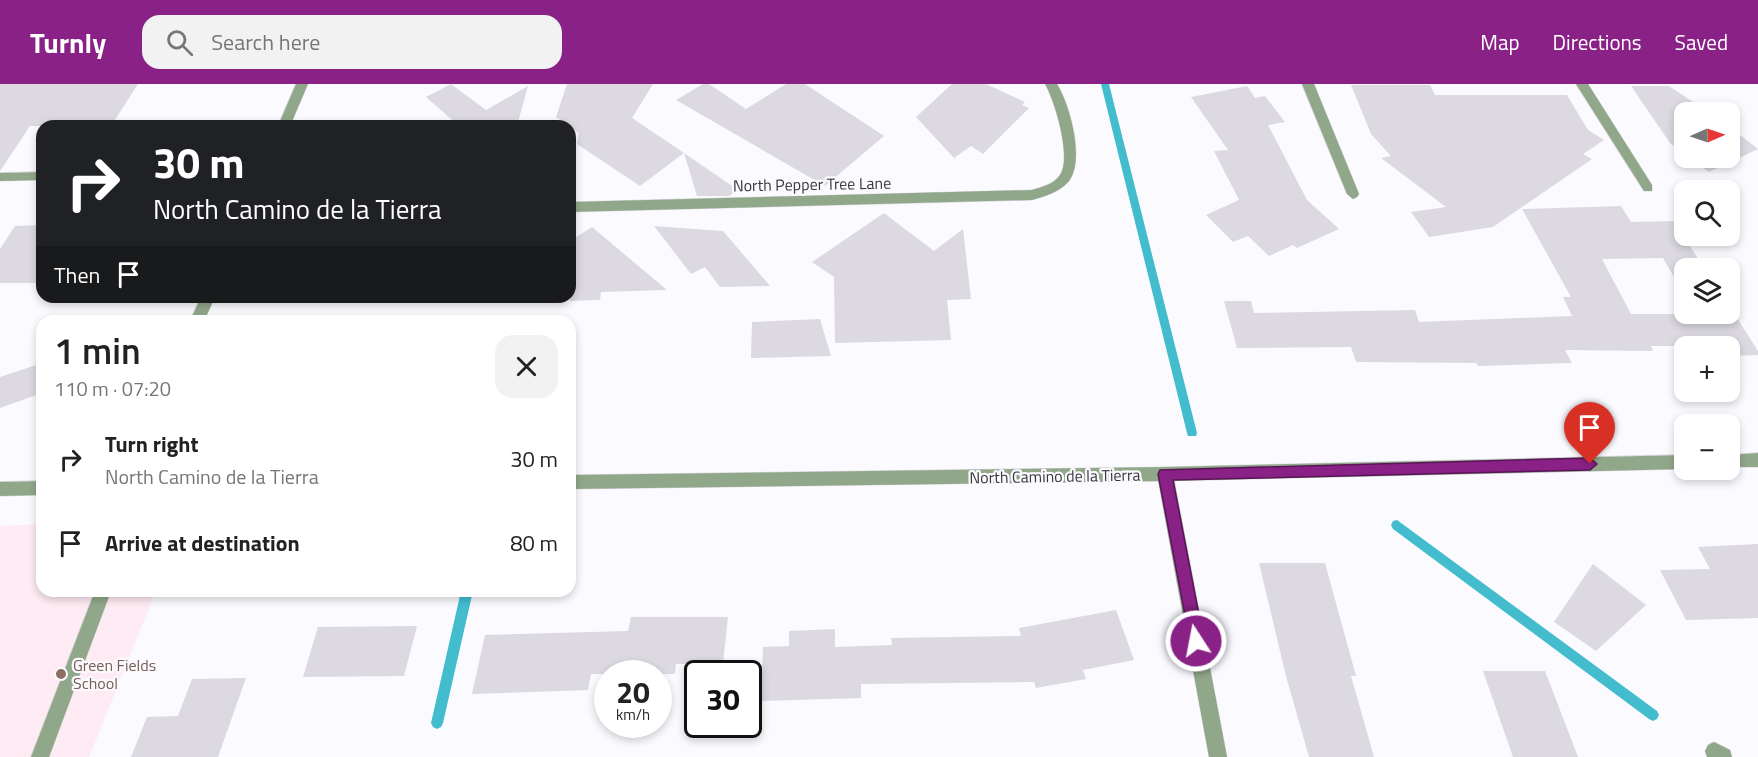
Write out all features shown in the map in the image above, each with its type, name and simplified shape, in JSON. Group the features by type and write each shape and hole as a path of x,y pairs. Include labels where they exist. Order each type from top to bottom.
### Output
{"street":[{"path":"287,120 302,84"},
{"name":"North Pepper Tree Lane","path":"576,207 1032,195 1054,189 1067,177 1072,167 1062,109 1051,84"},
{"path":"1308,84 1353,194"},
{"path":"1582,84 1648,188"},
{"path":"0,177 36,176"},
{"path":"1740,461 1758,460"},
{"name":"North Camino de la Tierra","path":"576,482 1165,474 1674,462"},
{"path":"1165,474 1218,757"},
{"path":"0,489 36,488"},
{"path":"40,757 101,597"}],"shaded area":[{"name":"Green Fields School","path":"36,524 36,597 154,597 89,757 0,757 0,526"}],"building":[{"path":"0,84 138,84 115,120 36,120 36,126 30,126 0,171"},
{"path":"451,84 486,110 528,86 519,120 452,120 426,97"},
{"path":"567,84 653,84 632,118 684,153 640,186 577,144 579,133 576,131 576,120 560,120 556,117"},
{"path":"703,84 709,84 746,109 786,84 805,84 884,136 825,186 676,100"},
{"path":"952,84 986,84 1025,102 1022,105 1029,108 983,154 971,146 954,158 916,117"},
{"path":"1351,85 1430,85 1435,95 1567,95 1588,130 1604,140 1583,154 1592,159 1493,227 1429,237 1411,212 1446,207 1381,158 1391,156 1371,134"},
{"path":"1247,86 1255,98 1265,96 1285,122 1268,125 1307,200 1339,229 1297,248 1293,245 1269,256 1248,236 1233,242 1206,215 1239,200 1214,151 1228,150 1191,97"},
{"path":"1631,86 1669,86 1693,102 1674,102 1674,146"},
{"path":"1740,135 1758,149 1740,157"},
{"path":"684,153 738,190 729,196 697,196"},
{"path":"1703,168 1718,168 1709,172"},
{"path":"1621,206 1631,222 1674,221 1674,246 1690,246 1698,258 1674,258 1674,277 1663,258 1602,259 1631,314 1674,314 1674,324 1740,323 1758,351 1758,355 1740,356 1740,336 1674,336 1674,346 1651,346 1653,351 1565,350 1572,363 1478,366 1476,363 1356,362 1351,347 1237,348 1224,301 1251,301 1254,313 1415,310 1419,322 1572,316 1563,297 1571,297 1522,209"},
{"path":"884,213 934,251 963,229 971,299 947,300 951,340 835,343 834,277 812,262"},
{"path":"36,225 36,283 0,283 0,249 15,226"},
{"path":"654,226 723,231 770,286 720,287 705,267 691,274"},
{"path":"592,227 667,290 601,292 600,300 576,301 576,237"},
{"path":"820,319 831,356 751,358 752,322"},
{"path":"36,365 36,395 0,408 0,377"},
{"path":"1758,544 1758,618 1686,620 1660,570 1710,569 1698,547"},
{"path":"1259,563 1325,563 1356,676 1351,676 1374,757 1309,757 1286,676"},
{"path":"1593,564 1646,605 1596,651 1554,622"},
{"path":"1116,610 1134,660 1083,670 1086,679 1036,688 1034,682 861,684 861,698 762,701 763,647 789,646 789,631 835,629 835,647 892,645 891,638 1021,636 1019,628"},
{"path":"631,617 728,617 723,660 684,660 684,664 676,664 675,674 672,674 672,660 594,660 594,674 591,674 588,690 472,694 485,635 628,631"},
{"path":"417,626 404,676 303,677 318,627"},
{"path":"1483,671 1545,671 1578,757 1513,757"},
{"path":"246,678 218,757 131,757 147,717 178,716 192,679"}],"waterway":[{"path":"1105,84 1192,433"},
{"path":"1397,525 1653,715"},
{"path":"437,723 466,597"}],"place":[{"name":"Green Fields School","path":"61,674"}],"route":[{"path":"1196,641 1165,474 1590,464"}]}
